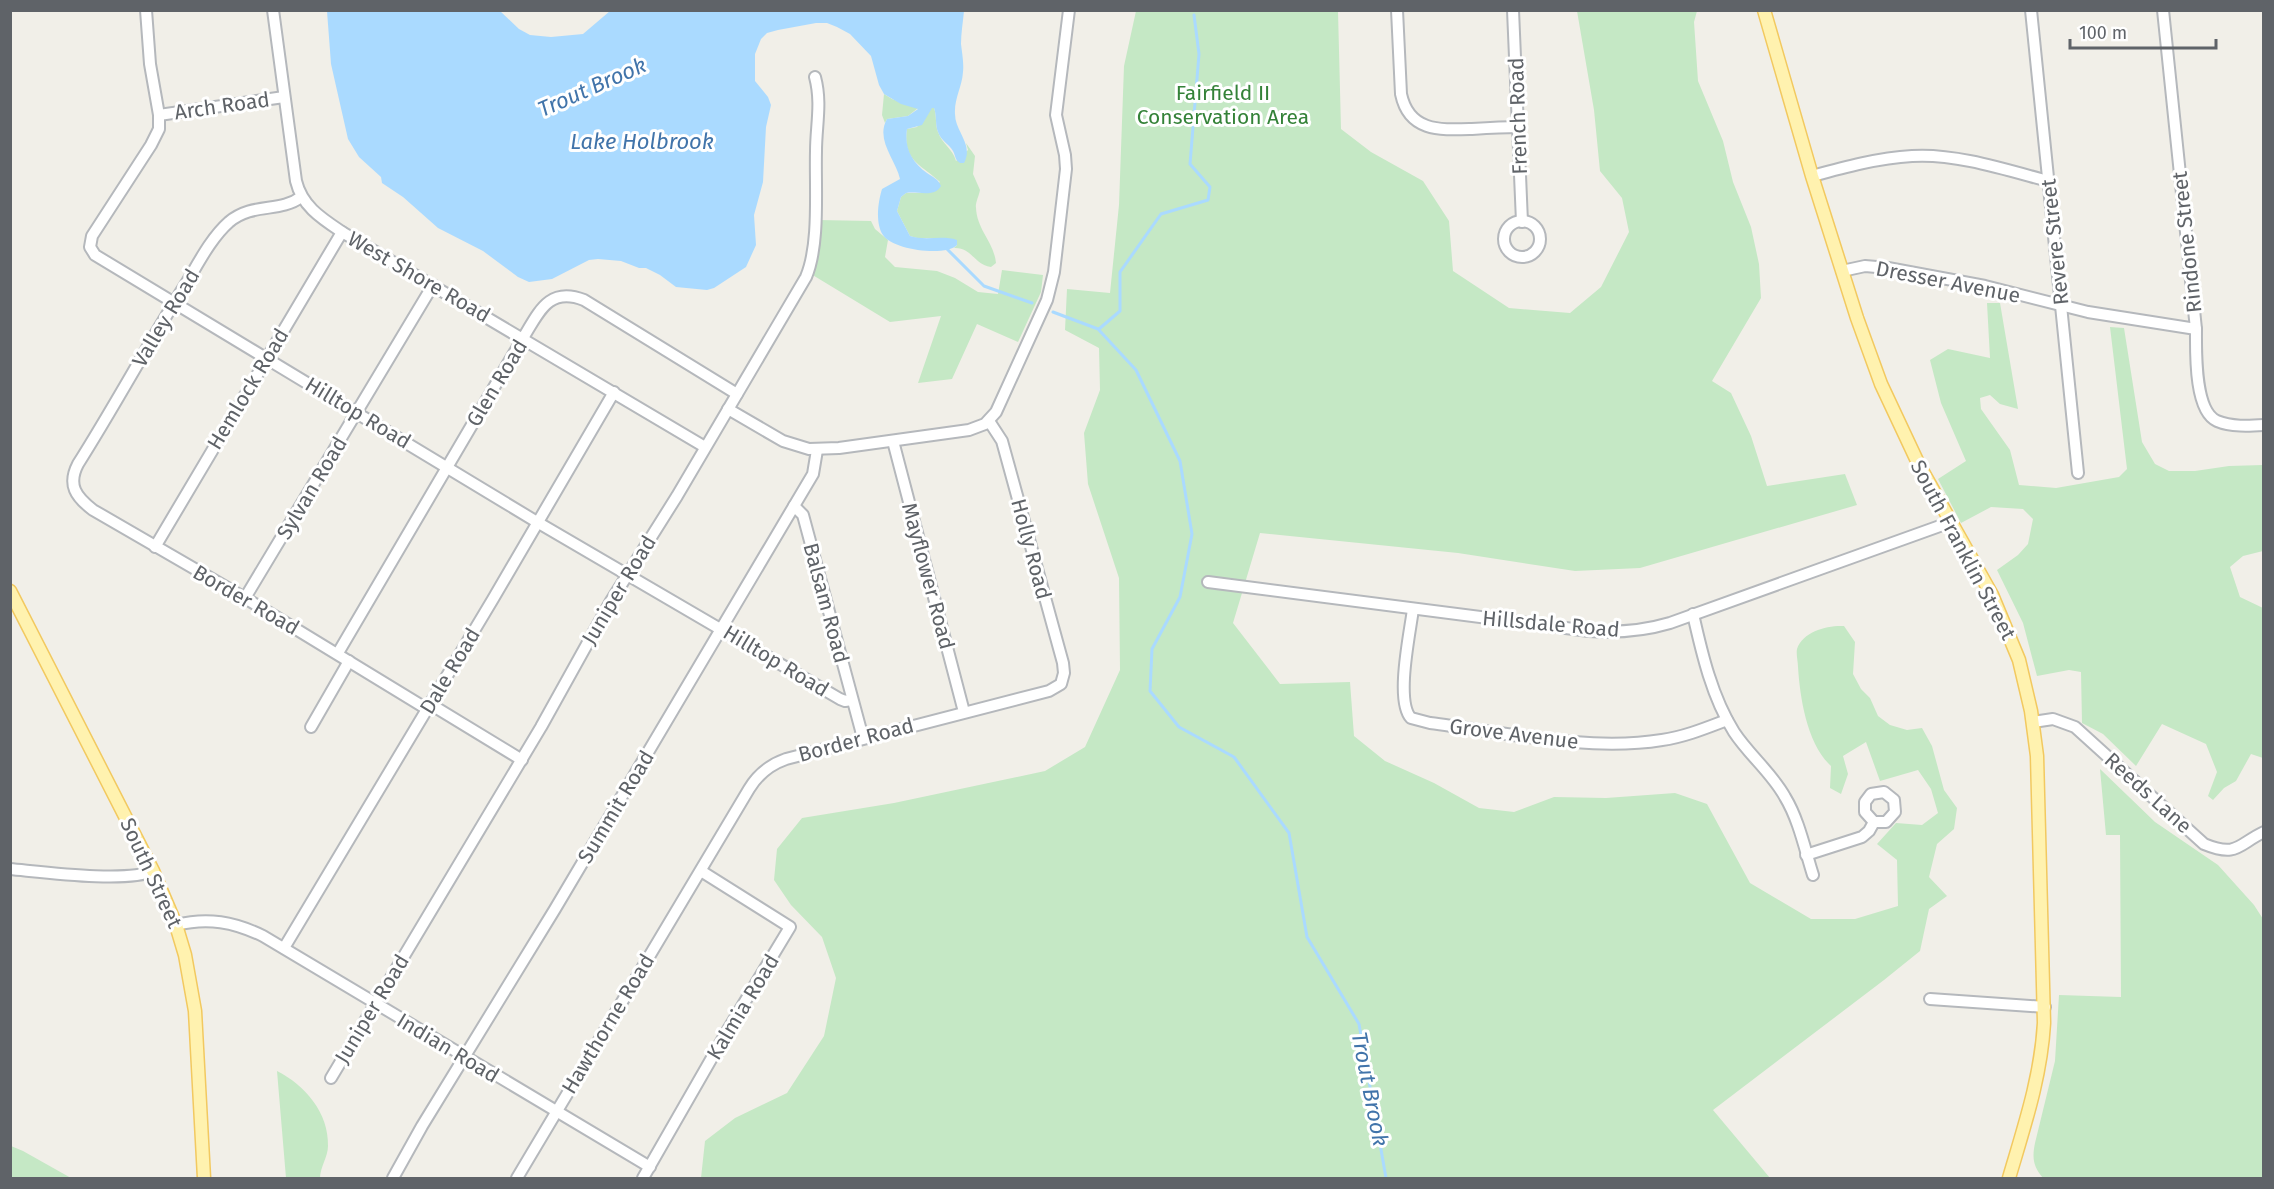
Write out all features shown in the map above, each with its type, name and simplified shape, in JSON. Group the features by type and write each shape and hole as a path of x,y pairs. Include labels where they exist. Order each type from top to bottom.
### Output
{"main road":[{"name":"South Franklin Street","path":"1764,10 1812,176 1866,343 1889,402 1913,453 1992,595 2008,630 2019,660 2033,722 2037,767 2045,1006 2039,1072 2008,1179"},
{"name":"South Street","path":"10,591 153,872 176,925 185,955 195,1011 204,1179"}],"street":[{"path":"273,10 296,181 301,197"},
{"path":"728,409 789,444 817,450 975,429 989,421 999,406 1041,315 1053,279 1066,162 1056,115 1069,10"},
{"path":"1397,10 1401,94 1411,116 1425,126 1442,129 1518,127"},
{"name":"French Road","path":"1514,10 1522,222"},
{"name":"Revere Street","path":"2031,10 2078,473"},
{"name":"Rindone Street","path":"2163,10 2196,329 2197,371 2205,412 2216,421 2246,426 2264,425"},
{"name":"Hilltop Road","path":"148,11 150,64 159,115 159,129 94,233 90,247 98,258 627,575 840,699 852,700"},
{"name":"Juniper Road","path":"331,1078 522,760 627,575 804,282 812,260 820,108 815,77"},
{"name":"Arch Road","path":"159,115 284,97"},
{"path":"1812,176 1858,164 1914,156 1962,160 2048,181"},
{"name":"West Shore Road","path":"301,197 318,216 342,232 705,447"},
{"name":"Valley Road","path":"73,485 78,464 214,238 232,220 250,210 290,203 301,197"},
{"name":"Hemlock Road","path":"154,547 342,232"},
{"name":"Dresser Avenue","path":"1842,271 1865,266 1888,268 1985,286 2088,312 2196,329"},
{"name":"Sylvan Road","path":"245,598 433,285"},
{"name":"Glen Road","path":"338,653 523,338 542,309 552,299 561,295 573,296 594,306 737,393"},
{"name":"Dale Road","path":"284,948 614,392"},
{"name":"Holly Road","path":"989,421 1002,441 1063,663 1062,680"},
{"name":"Mayflower Road","path":"893,441 964,712"},
{"name":"Summit Road","path":"393,1179 422,1126 722,630 813,474 817,450"},
{"name":"Border Road","path":"73,485 79,499 88,507 522,760"},
{"name":"Balsam Road","path":"794,506 802,515 863,738"},
{"name":"Hillsdale Road","path":"1208,582 1606,632 1640,630 1694,614 1951,522"},
{"name":"Grove Avenue","path":"1413,609 1403,692 1404,708 1411,718 1430,723 1602,744 1664,740 1727,720"},
{"path":"1694,614 1704,659 1727,720 1786,798 1814,875"},
{"path":"311,727 349,661"},
{"name":"Border Road","path":"701,871 752,784 768,767 786,759 863,738 1049,691 1058,686 1062,680"},
{"name":"Reeds Lane","path":"2033,722 2052,719 2075,727 2204,844 2216,849 2229,850 2243,846 2264,832"},
{"path":"1806,855 1862,837 1874,822"},
{"path":"10,869 122,877 153,872"},
{"name":"Hawthorne Road","path":"517,1179 701,871"},
{"name":"Kalmia Road","path":"643,1179 790,927 701,871"},
{"name":"Indian Road","path":"176,925 206,920 232,924 255,932 650,1167"},
{"path":"1930,999 2045,1006"}],"green space":[{"name":"Fairfield II Conservation Area","path":"1136,11 1338,11 1341,129 1371,152 1423,181 1449,221 1453,271 1509,308 1570,313 1601,287 1629,232 1622,198 1600,171 1594,110 1577,11 1697,11 1694,22 1698,81 1723,141 1733,182 1751,227 1759,264 1761,298 1712,381 1731,393 1751,436 1767,486 1845,474 1857,505 1640,568 1575,571 1458,553 1260,533 1233,623 1280,684 1350,682 1354,736 1385,761 1434,783 1479,808 1514,812 1554,797 1606,798 1675,793 1707,804 1750,883 1811,919 1855,919 1898,906 1897,860 1877,844 1896,823 1922,825 1938,813 1931,789 1918,770 1880,781 1866,742 1843,756 1848,774 1841,794 1830,788 1831,766 1816,746 1806,720 1797,649 1805,638 1817,630 1844,626 1855,642 1853,674 1861,689 1870,698 1878,716 1890,725 1907,730 1922,728 1932,746 1944,790 1957,808 1954,829 1937,844 1929,877 1947,896 1929,909 1920,951 1713,1110 1770,1178 701,1178 705,1141 735,1118 787,1093 824,1036 836,978 822,937 791,905 774,880 777,849 802,818 894,803 1045,771 1085,747 1120,670 1119,578 1088,484 1084,433 1100,390 1099,348 1065,330 1067,289 1110,293 1119,205 1124,66"},
{"path":"884,94 918,108 908,116 887,119 885,123 882,115"},
{"path":"932,107 935,111 940,136 956,161 968,150 966,143 975,156 973,174 980,190 976,204 977,216 995,256 996,263 991,267 980,263 965,250 954,248 957,245 935,238 910,236 897,211 901,197 906,193 924,193 940,182 910,155 906,140 907,129 917,127"},
{"path":"818,220 871,221 875,229 888,240 885,257 895,267 937,271 955,278 978,292 998,294 1002,270 1043,275 1041,292 1018,342 977,324 952,379 918,383 941,316 890,322 811,274 816,265"},
{"path":"1987,303 2000,303 2018,409 2000,404 1990,395 1980,398 1981,409 2010,450 2019,485 2056,488 2119,477 2127,469 2110,327 2124,328 2142,442 2155,464 2169,471 2263,465 2263,551 2243,556 2230,567 2240,597 2263,608 2263,758 2251,754 2236,781 2224,788 2213,800 2208,796 2217,772 2206,744 2162,724 2136,766 2103,734 2082,723 2081,672 2069,670 2037,676 2023,623 1997,570 2018,555 2028,544 2033,519 2023,509 1991,507 1961,523 1938,479 1966,461 1941,403 1930,360 1948,349 1990,358"},
{"path":"2100,769 2155,822 2218,865 2254,905 2263,919 2263,1178 2043,1178 2035,1166 2035,1143 2055,1061 2059,995 2121,997 2120,835 2106,835"},
{"path":"277,1071 306,1092 320,1111 328,1146 320,1178 286,1178"},
{"path":"11,1146 23,1151 71,1178 11,1178"}],"water":[{"name":"Lake Holbrook","path":"327,11 500,11 519,29 530,35 551,37 583,34 610,11 964,11 961,44 963,72 955,114 966,144 964,163 957,161 951,149 939,135 935,111 932,108 922,125 907,129 906,136 910,154 917,164 941,186 930,193 906,193 901,197 897,211 910,236 952,239 957,240 957,245 942,251 919,250 897,245 883,235 878,219 882,189 900,179 885,142 884,127 887,119 908,116 918,109 901,104 884,94 879,85 871,56 850,34 827,23 816,23 767,33 761,39 755,54 755,81 768,97 771,105 766,127 763,182 754,215 756,245 746,267 714,288 707,290 676,287 646,268 639,268 621,261 598,259 589,260 552,279 529,282 518,277 483,251 438,228 403,197 382,183 381,177 359,157 348,139 331,64"}],"waterway":[{"path":"1099,329 1120,311 1120,272 1161,214 1208,200 1210,187 1190,164 1199,54 1194,15"},
{"name":"Trout Brook","path":"947,249 984,286 1032,303"},
{"name":"Trout Brook","path":"1053,312 1098,329 1136,370 1180,461 1192,534 1180,597 1152,649 1150,691 1179,727 1234,757 1289,833 1307,937 1359,1024 1386,1178"}]}
